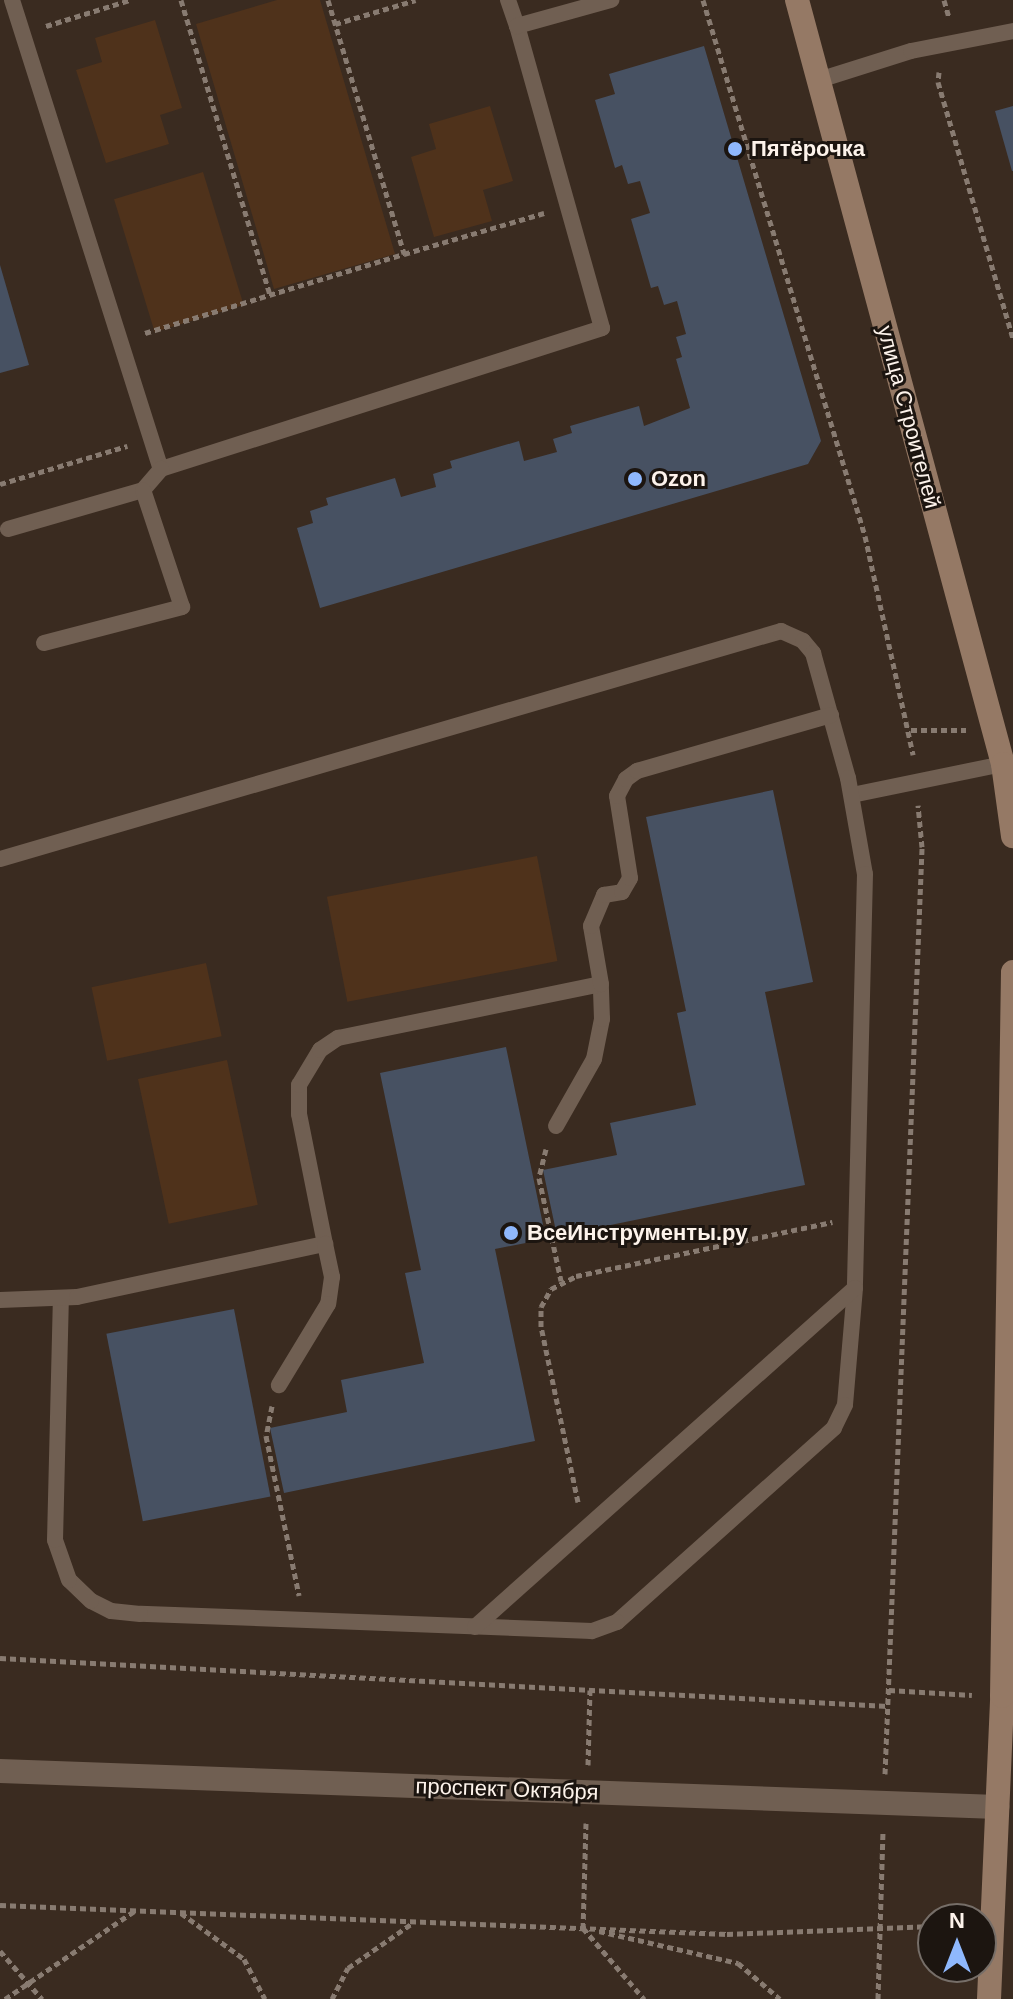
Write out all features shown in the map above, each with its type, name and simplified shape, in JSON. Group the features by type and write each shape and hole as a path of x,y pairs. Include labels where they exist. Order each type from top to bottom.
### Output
{"street":[{"name":"улица Строителей","path":"797,0 1008,764 1013,836"},
{"path":"989,1999 1005,1807 1002,1696 1013,972"},
{"name":"проспект Октября","path":"0,1771 1005,1807"}],"lane":[{"path":"12,0 161,469"},
{"path":"8,529 143,490 161,469 602,328 508,0"},
{"path":"517,26 611,0"},
{"path":"819,80 944,45 1013,31"},
{"path":"44,643 182,607 143,490"},
{"path":"0,859 768,632 781,631 803,641 813,653 852,795 867,905 850,1386 834,1428 609,1626 592,1631 111,1611 91,1601 69,1580 55,1540 61,1299"},
{"path":"556,1126 594,1059 602,1019 601,984 591,926 604,895 622,892 630,878 617,796 626,779 637,771 831,715"},
{"path":"852,795 1008,764"},
{"path":"279,1385 328,1304 332,1277 299,1114 299,1085 320,1050 338,1038 601,984"},
{"path":"0,1300 61,1299 325,1244"},
{"path":"475,1627 855,1288"}],"path":[{"path":"23,34 130,0"},
{"path":"181,0 270,295"},
{"path":"328,0 404,254"},
{"path":"335,24 416,0"},
{"path":"944,0 949,17 938,82 1013,338"},
{"path":"120,340 567,206"},
{"path":"0,484 151,439"},
{"path":"556,1126 539,1173 561,1281"},
{"path":"583,1530 541,1327 545,1297 561,1281 857,1217"},
{"path":"279,1385 266,1436 304,1620"},
{"path":"0,1658 888,1706"},
{"path":"889,1690 1002,1696"},
{"path":"878,1999 884,1803"},
{"path":"0,1905 727,1934 827,1927 880,1930 917,1927"},
{"path":"5,1999 136,1910"},
{"path":"180,1912 244,1959 265,1999"},
{"path":"332,1999 348,1968 416,1921"},
{"path":"583,1928 644,1999"},
{"path":"583,1928 738,1963 780,1999"},
{"path":"0,1951 42,1999"}],"shaded area":[{"path":"277,0 320,0 395,254 274,289 196,24"},
{"path":"155,20 182,108 160,115 169,144 106,163 76,70 102,62 95,38"},
{"path":"490,106 513,181 483,190 492,221 434,237 411,157 436,149 429,124"},
{"path":"203,172 244,305 155,332 114,199"},
{"path":"537,856 557,961 347,1002 327,897"},
{"path":"206,963 222,1036 107,1061 92,987"},
{"path":"227,1060 258,1205 169,1224 138,1079"}],"building":[{"path":"704,46 821,441 808,464 320,608 297,528 313,523 310,511 328,505 326,498 395,478 401,497 436,487 433,474 452,468 450,461 519,441 524,461 557,452 553,439 572,433 570,426 639,406 644,426 690,408 676,359 682,357 676,337 686,334 677,301 664,305 658,286 651,288 631,219 650,213 640,181 628,184 622,165 615,168 595,100 615,94 609,74"},
{"path":"1013,106 1013,171 1012,171 995,111"},
{"path":"0,265 29,365 0,373"},
{"path":"773,790 813,982 765,992 805,1185 557,1236 543,1170 617,1155 610,1123 696,1105 677,1013 686,1011 646,817"},
{"path":"506,1047 546,1239 495,1249 535,1441 284,1493 270,1428 347,1412 341,1380 424,1363 405,1273 421,1270 380,1073"},
{"path":"234,1309 270,1496 143,1521 106,1334"}],"place":[{"name":"Пятёрочка","path":"735,149"},
{"name":"Ozon","path":"635,479"},
{"name":"ВсеИнструменты.ру","path":"511,1233"}]}
